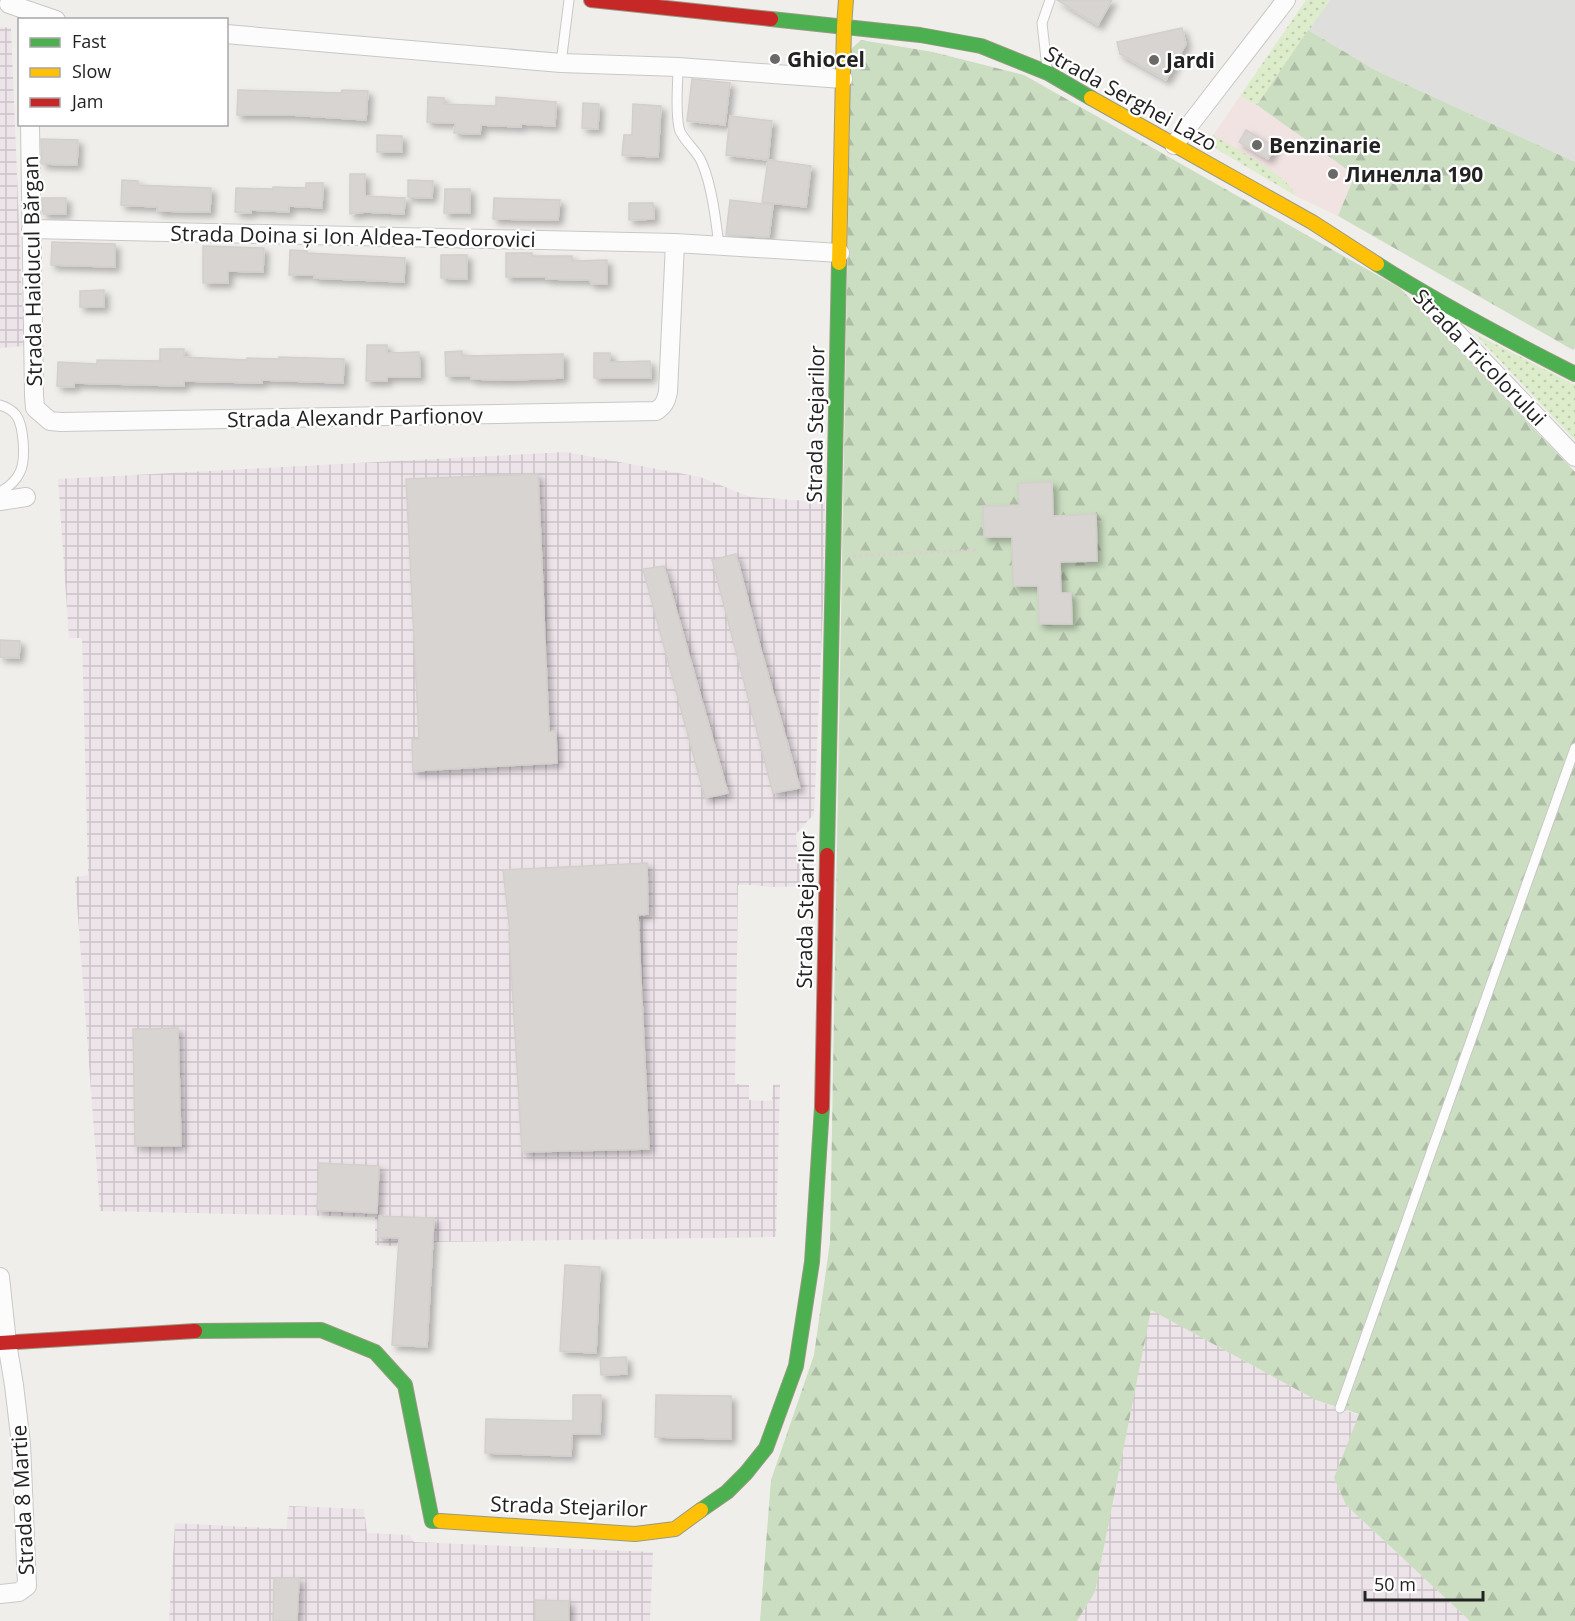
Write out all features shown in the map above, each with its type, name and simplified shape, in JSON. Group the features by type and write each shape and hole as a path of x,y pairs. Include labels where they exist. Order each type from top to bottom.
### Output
{"street":[{"name":"Strada Serghei Lazo","path":"600,0 920,35 981,46 1048,73 1312,222 1409,284 1575,374"},
{"name":"Strada Stejarilor","path":"3,1343 195,1331 321,1330 375,1352 405,1385 432,1521 635,1534 675,1529 727,1492 766,1448 796,1366 812,1262 822,1121 846,0"},
{"path":"1174,145 1286,0"},
{"path":"8,2 51,18"},
{"path":"8,2 18,19"},
{"path":"228,34 561,63 678,67 843,79"},
{"name":"Strada Haiducul Bărgan","path":"30,126 34,396 35,408 42,414"},
{"name":"Strada Doina și Ion Aldea-Teodorovici","path":"31,229 675,243 840,253"},
{"name":"Strada Alexandr Parfionov","path":"42,414 50,421 61,422 656,411 666,402 668,392 675,243"},
{"name":"Strada Tricolorului","path":"1409,284 1575,457"},
{"path":"0,501 26,497"},
{"name":"Strada 8 Martie","path":"0,1278 3,1343 14,1386 21,1444 27,1586 19,1592 0,1594"}],"lane":[{"path":"561,63 569,0"},
{"path":"1048,73 1042,23 1050,0"},
{"path":"678,67 679,130 702,161 714,214 718,246"},
{"path":"0,405 8,407 18,417 24,457 20,471 11,485 0,492"},
{"path":"1340,1408 1575,748"}],"path":[{"path":"833,557 977,550"}],"shaded area":[{"path":"1330,0 1575,0 1575,162 1375,70 1308,30"},
{"path":"0,27 11,28 24,346 0,348"},
{"path":"1240,96 1257,105 1356,175 1338,216 1296,196 1210,145 1211,138"},
{"path":"566,452 700,477 750,497 825,502 824,585 814,814 796,834 798,857 804,857 807,886 738,885 735,1084 749,1085 749,1100 772,1101 773,1085 780,1084 776,1237 434,1242 433,1248 375,1245 375,1217 100,1211 75,877 88,875 82,638 69,638 58,479"},
{"path":"1150,1309 1316,1400 1359,1415 1334,1478 1346,1505 1470,1621 1077,1621 1095,1592"},
{"path":"289,1506 364,1509 367,1533 409,1535 414,1542 653,1552 650,1621 169,1621 175,1523 286,1529"}],"green space":[{"path":"1306,0 1330,0 1257,105 1240,96"},
{"path":"1308,30 1375,70 1575,162 1575,347 1573,350 1338,216 1355,175 1257,105"},
{"path":"861,40 933,52 1024,75 1400,288 1575,472 1575,1621 1470,1621 1346,1505 1334,1478 1359,1414 1316,1400 1151,1310 1095,1592 1077,1621 760,1621 771,1480 814,1355 830,1242 851,49"},
{"path":"1213,135 1271,170 1291,188 1296,196 1210,145"},
{"path":"1474,333 1575,385 1575,440"}],"building":[{"path":"1057,0 1112,0 1098,25"},
{"path":"1182,28 1186,44 1166,80 1120,54 1117,42"},
{"path":"692,79 730,83 725,125 687,121"},
{"path":"238,90 341,93 342,90 368,91 366,120 291,115 237,115"},
{"path":"428,97 444,98 444,104 496,106 496,97 556,102 555,126 481,125 480,134 454,133 455,123 427,122"},
{"path":"583,103 599,104 598,129 582,128"},
{"path":"633,104 661,106 658,157 622,155 624,135 632,135"},
{"path":"730,116 772,121 768,160 726,155"},
{"name":"Benzinarie","path":"1246,130 1275,147 1268,159 1239,142"},
{"path":"377,135 402,136 402,152 377,152"},
{"path":"41,139 78,140 77,165 42,164"},
{"path":"768,160 811,166 806,207 762,202"},
{"path":"350,174 365,174 365,196 405,198 404,214 366,212 350,214"},
{"path":"122,180 138,181 138,185 211,188 210,212 157,211 158,207 121,205"},
{"path":"408,180 433,181 432,198 408,197"},
{"path":"306,183 323,183 322,208 289,206 289,212 251,210 251,213 235,212 236,188 306,188"},
{"path":"445,189 470,189 470,213 444,213"},
{"path":"42,198 66,198 66,214 43,214"},
{"path":"494,198 560,200 558,220 493,219"},
{"path":"730,200 773,205 769,237 726,235"},
{"path":"629,203 653,203 654,219 629,220"},
{"path":"52,242 115,244 115,267 51,265"},
{"path":"203,246 264,248 263,272 228,271 228,283 203,283"},
{"path":"290,250 307,251 307,253 405,258 404,282 289,275"},
{"path":"506,253 532,253 532,256 572,256 572,261 607,260 607,284 591,284 590,280 506,277"},
{"path":"441,255 467,255 467,279 441,278"},
{"path":"104,290 104,307 80,307 80,291"},
{"path":"367,345 387,345 387,353 419,352 420,377 387,377 387,381 366,381"},
{"path":"160,349 184,349 184,357 247,360 247,358 279,359 279,357 344,359 343,383 262,380 262,383 184,381 184,386 74,383 74,387 57,386 58,362 97,364 97,360 160,361"},
{"path":"462,351 462,356 563,354 563,378 509,380 446,376 445,352"},
{"path":"594,353 610,353 610,362 650,361 651,378 594,378"},
{"path":"538,474 549,732 556,731 557,763 413,771 412,739 419,739 406,479"},
{"path":"1052,482 1053,516 1096,514 1097,561 1060,562 1061,593 1071,593 1072,624 1039,624 1038,586 1013,586 1012,537 984,537 983,506 1019,505 1018,483"},
{"path":"736,554 800,788 773,793 712,560"},
{"path":"664,566 728,793 705,798 643,569"},
{"path":"0,640 20,641 19,658 0,657"},
{"path":"647,863 648,914 638,915 649,1149 522,1152 510,933 503,870"},
{"path":"178,1028 181,1146 135,1146 133,1029"},
{"path":"319,1163 379,1166 377,1213 317,1210"},
{"path":"379,1216 434,1218 427,1347 392,1345 399,1238 378,1237"},
{"path":"565,1265 600,1267 596,1353 560,1351"},
{"path":"626,1357 627,1374 601,1375 600,1358"},
{"path":"573,1395 601,1395 600,1434 572,1434 571,1456 485,1453 486,1419 573,1421"},
{"path":"656,1395 731,1396 731,1439 655,1437"},
{"path":"274,1578 299,1578 297,1621 273,1621"},
{"path":"535,1600 569,1601 569,1621 535,1621"}],"traffic: fast":[{"path":"771,19 920,35 981,46 1048,73 1091,98"},
{"path":"827,855 839,263"},
{"path":"1377,264 1474,321 1575,374"},
{"path":"701,1510 727,1492 766,1448 796,1366 812,1262 822,1107"},
{"path":"195,1331 321,1330 375,1352 405,1385 432,1521 440,1521"}],"traffic: slow":[{"path":"839,263 846,0"},
{"path":"1091,98 1312,222 1377,264"},
{"path":"440,1521 635,1534 675,1529 701,1510"}],"traffic: jam":[{"path":"591,0 771,19"},
{"path":"822,1107 827,855"},
{"path":"0,1343 195,1331"}],"place":[{"name":"Ghiocel","path":"775,59"},
{"name":"Jardi","path":"1154,60"},
{"name":"Benzinarie","path":"1257,145"},
{"name":"Линелла 190","path":"1333,174"}]}
